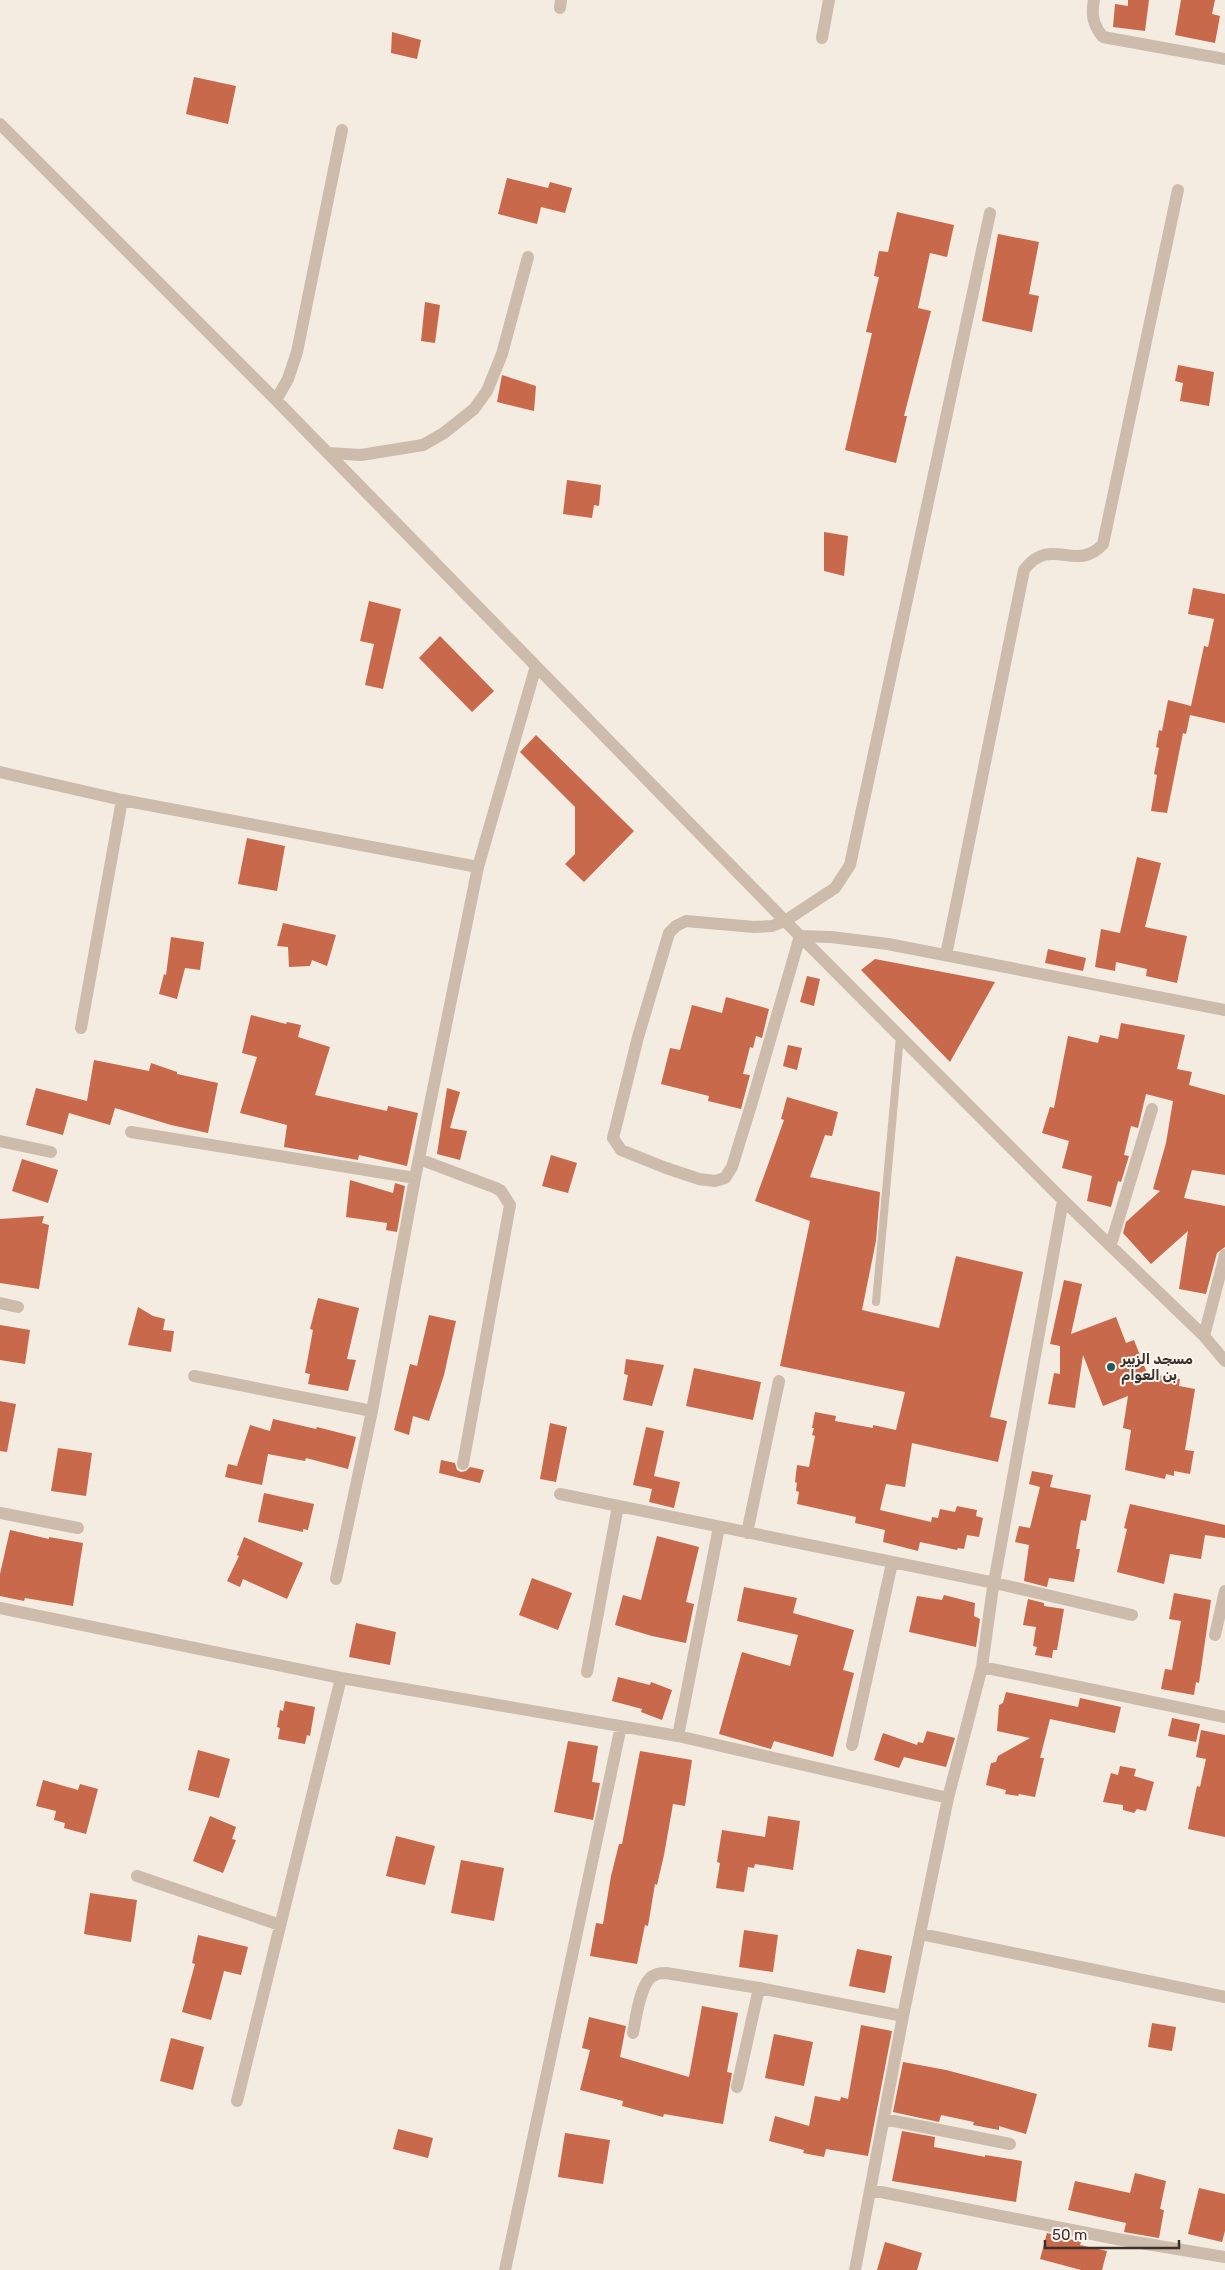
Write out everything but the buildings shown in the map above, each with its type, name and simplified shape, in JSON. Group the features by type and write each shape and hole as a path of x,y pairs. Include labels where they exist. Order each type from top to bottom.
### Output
{"street":[{"path":"822,38 829,0"},
{"path":"1094,0 1092,10 1094,26 1103,37 1225,59"},
{"path":"0,124 276,400 786,922 1063,1200 1111,1244 1204,1336 1225,1361"},
{"path":"276,400 288,379 297,352 342,130"},
{"path":"946,955 1024,570 1032,560 1044,553 1082,556 1096,552 1103,544 1178,190"},
{"path":"800,936 732,1167 725,1178 716,1182 700,1179 620,1150 613,1138 614,1130 669,933 676,926 686,921 754,927 772,926 786,922 835,888 850,865 990,212"},
{"path":"328,453 361,454 423,446 444,433 474,409 487,391 502,354 528,257"},
{"path":"336,1579 372,1411 415,1178 478,867 536,666"},
{"path":"0,772 122,800 478,867"},
{"path":"81,1028 122,800"},
{"path":"800,936 858,940 946,955 1092,986 1225,1010"},
{"path":"1111,1244 1152,1108"},
{"path":"131,1132 415,1178"},
{"path":"0,1141 52,1152"},
{"path":"419,1159 496,1188 501,1191 510,1205 464,1464"},
{"path":"855,2270 903,2016 948,1798 982,1667 995,1583 1063,1200"},
{"path":"1204,1336 1225,1255"},
{"path":"0,1303 18,1307"},
{"path":"194,1376 372,1411"},
{"path":"747,1533 779,1381"},
{"path":"560,1494 995,1583 1132,1615"},
{"path":"587,1672 618,1506"},
{"path":"0,1513 78,1528"},
{"path":"678,1736 719,1527"},
{"path":"852,1745 892,1563"},
{"path":"1215,1635 1225,1591"},
{"path":"0,1608 341,1678 678,1736 948,1798"},
{"path":"982,1667 1225,1717"},
{"path":"237,2101 341,1678"},
{"path":"505,2270 622,1726"},
{"path":"138,1876 280,1925"},
{"path":"920,1934 1225,1997"},
{"path":"633,2033 644,1985 655,1974 666,1973 759,1988 903,2016"},
{"path":"737,2087 759,1988"},
{"path":"884,2120 1010,2144"},
{"path":"871,2190 1117,2239 1225,2257"}],"lane":[{"path":"876,1302 900,1036"}],"place":[{"name":"مسجد الزبير بن العوام","path":"1111,1367"}]}
